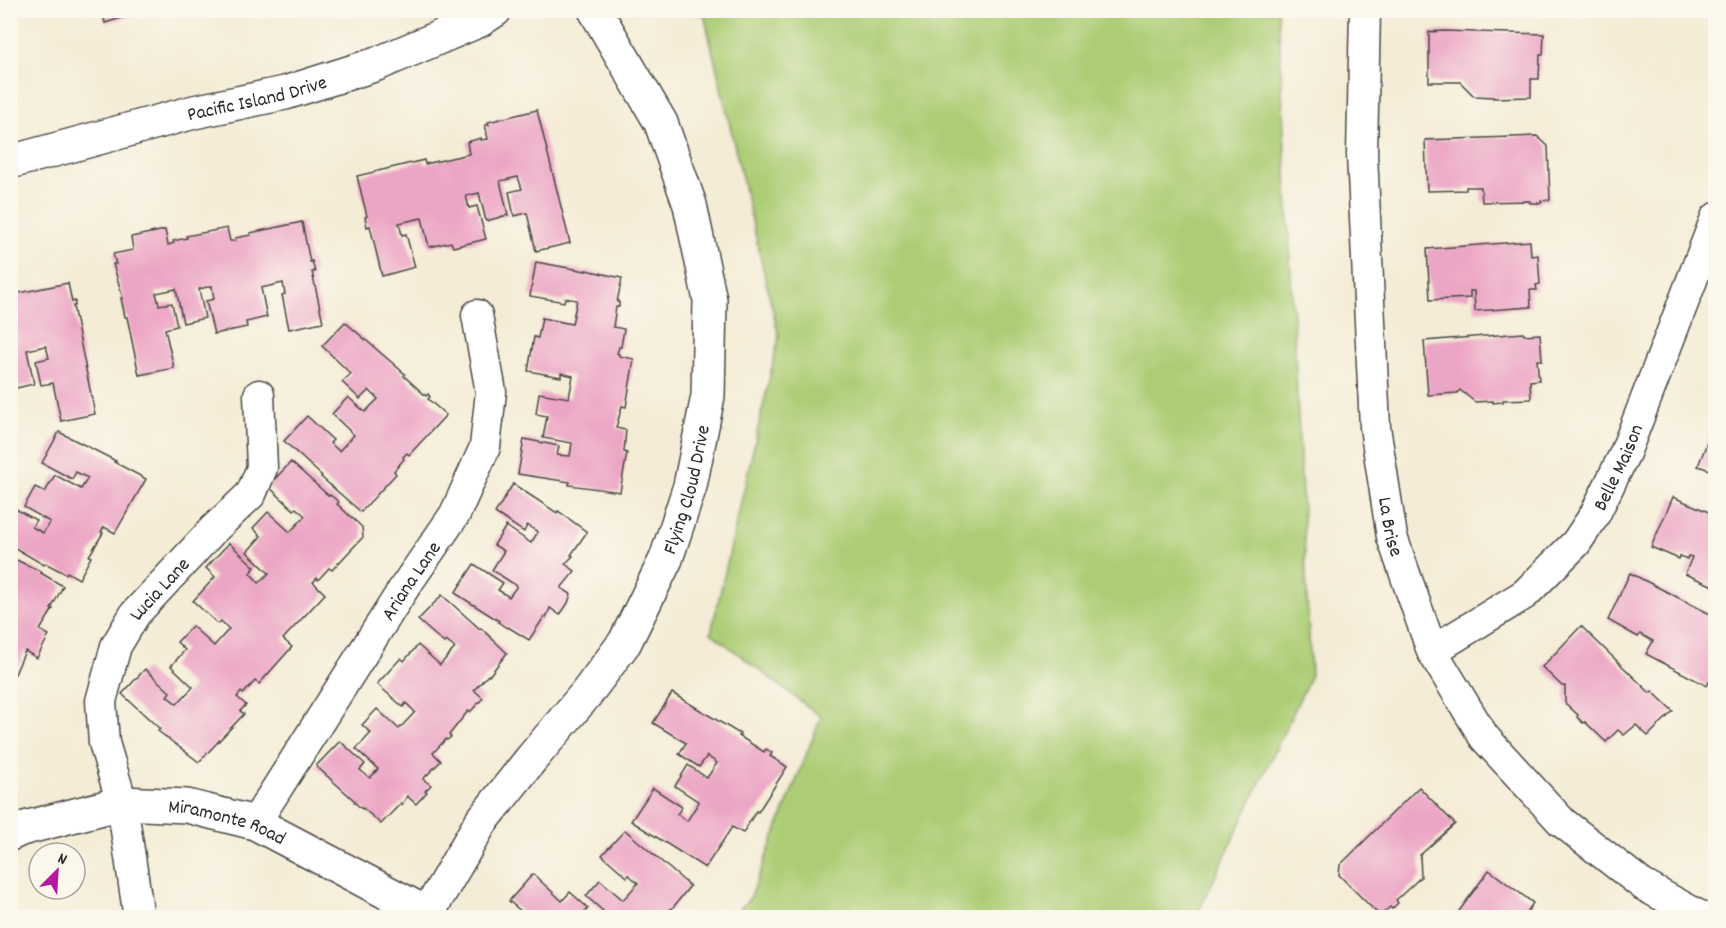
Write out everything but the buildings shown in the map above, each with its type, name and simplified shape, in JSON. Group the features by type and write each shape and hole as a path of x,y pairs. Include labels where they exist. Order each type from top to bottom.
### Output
{"street":[{"name":"Pacific Island Drive","path":"10,162 194,112 285,93 377,64 480,20 495,10"},
{"name":"Flying Cloud Drive","path":"425,915 481,822 586,694 625,642 666,559 690,486 708,396 711,300 690,205 661,123 595,10"},
{"name":"La Brise","path":"1365,10 1362,154 1375,427 1392,537 1432,651 1484,737 1562,822 1643,885 1702,918"},
{"name":"Belle Maison","path":"1432,651 1525,594 1576,543 1594,516 1625,453 1716,218"},
{"name":"Ariana Lane","path":"255,823 404,588 455,514 485,447 491,392 477,315"},
{"name":"Lucia Lane","path":"139,918 122,803 104,742 101,701 116,646 135,614 213,530 251,494 262,468 259,395"},
{"name":"Miramonte Road","path":"10,834 21,829 122,803 187,806 255,823 425,915"}],"green space":[{"path":"631,11 1278,11 1311,675 1196,917 732,917 750,898 821,717 711,633 779,337 704,14"}]}
